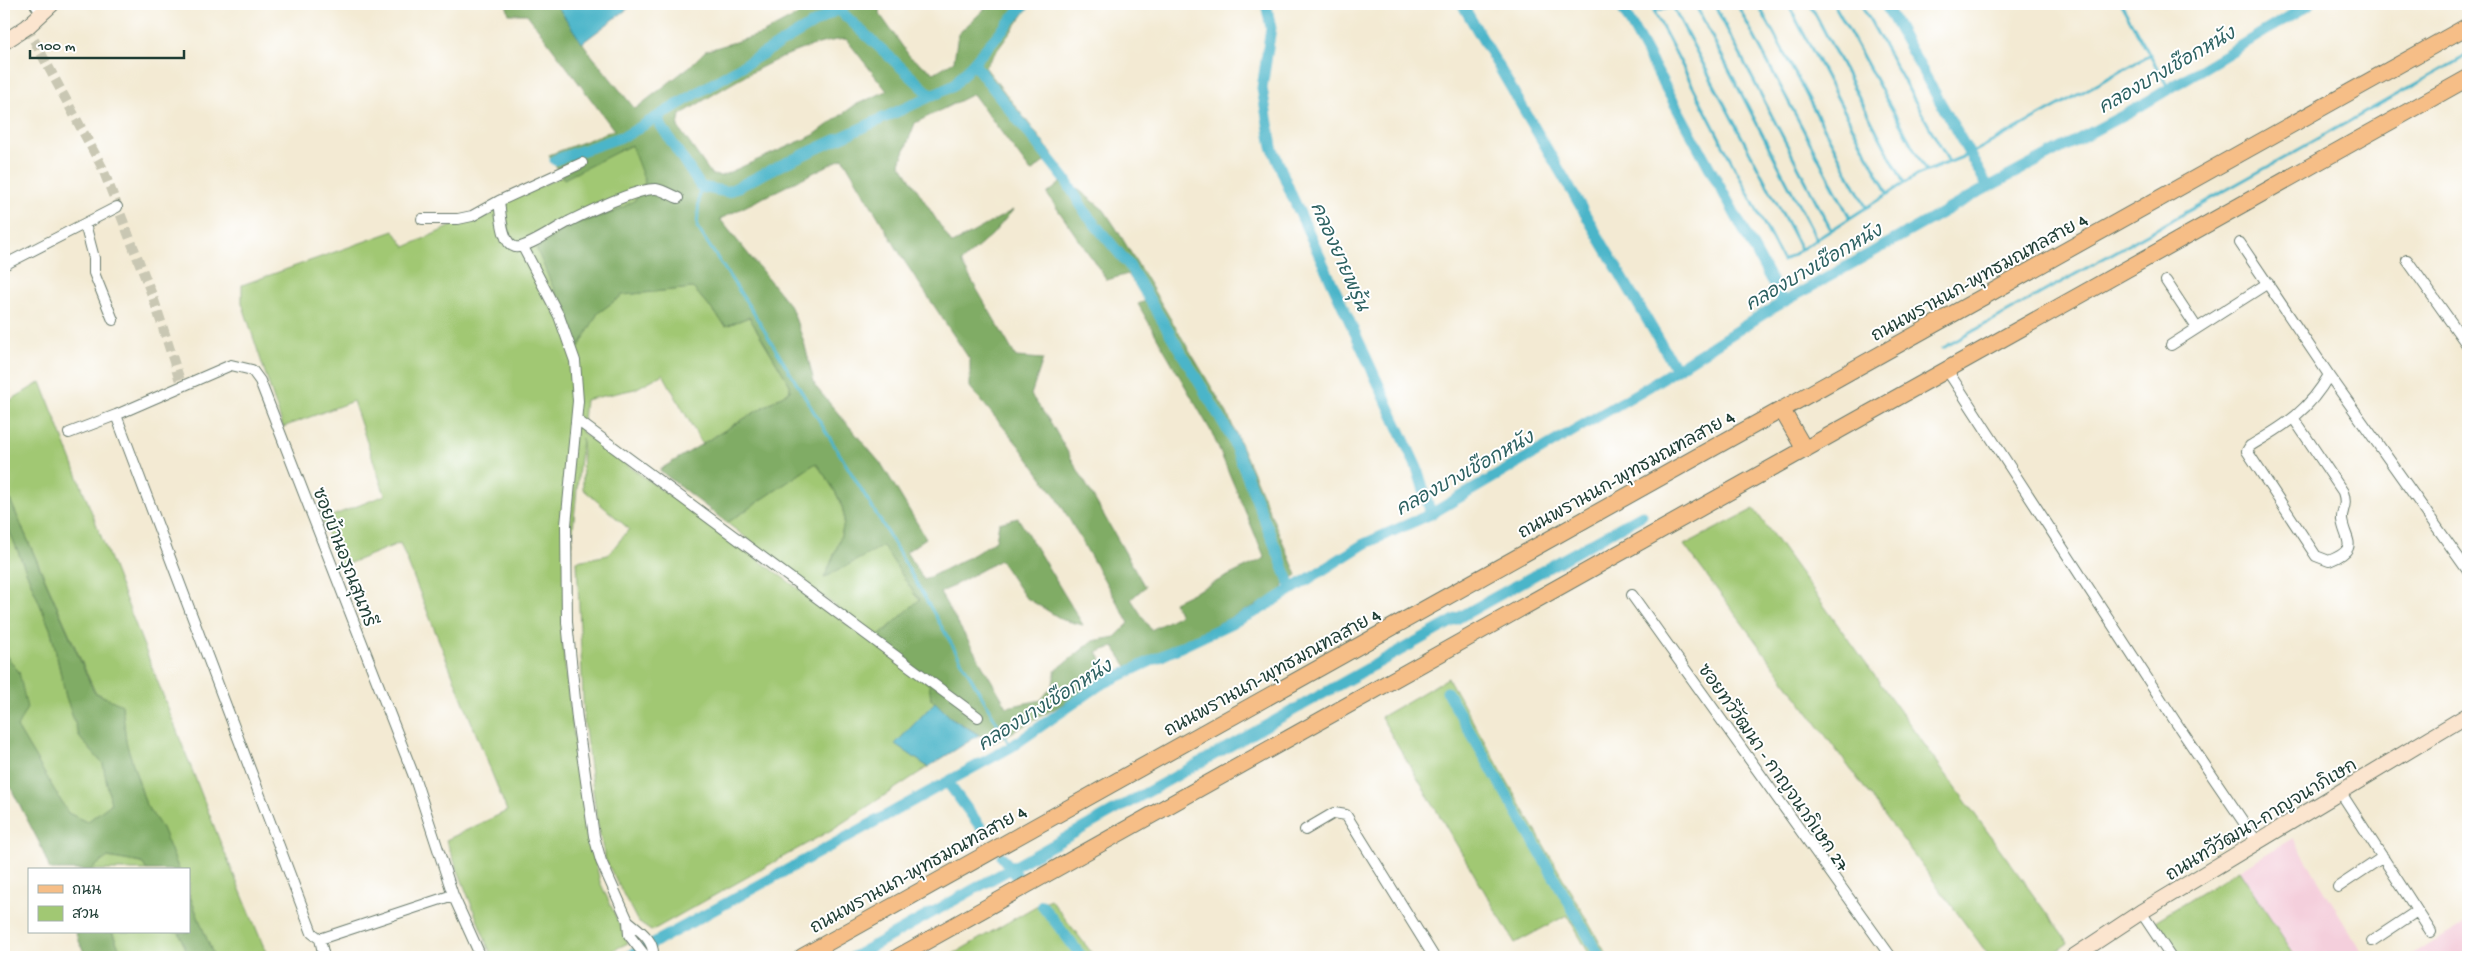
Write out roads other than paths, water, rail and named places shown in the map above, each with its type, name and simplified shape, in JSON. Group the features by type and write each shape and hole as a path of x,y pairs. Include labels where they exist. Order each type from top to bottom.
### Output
{"main road":[{"name":"ถนนพรานนก-พุทธมณฑลสาย 4","path":"802,957 2468,26"},
{"path":"898,957 2468,78"},
{"path":"1782,410 1805,450"}],"street":[{"path":"4,42 43,7"},
{"path":"422,220 458,219 472,216 499,201 582,162"},
{"path":"499,201 505,235 509,243 514,247 523,247 570,220 644,190 658,189 678,198"},
{"path":"4,265 117,208"},
{"path":"85,224 94,258 94,273 113,320"},
{"path":"2240,243 2329,375 2468,571"},
{"path":"523,247 559,316 572,354 578,384 566,525 567,622 577,719 594,836 601,861 631,927 649,941 650,956"},
{"path":"2407,260 2468,346"},
{"path":"2166,281 2197,328"},
{"path":"2171,346 2268,283"},
{"name":"ซอยบ้านอรุณสุนทรี","path":"69,433 231,366 252,370 260,381 415,779 453,895 481,957"},
{"path":"1947,370 2257,842"},
{"path":"2294,419 2343,492 2346,503 2342,519 2349,538 2348,547 2342,556 2329,561 2316,556 2247,451 2250,446 2294,419 2314,400 2329,375"},
{"path":"116,415 302,912 312,933 320,939 324,957"},
{"path":"576,420 978,717"},
{"name":"ซอยทวีวัฒนา - กาญจนาภิเษก 27","path":"1632,595 1891,957"},
{"name":"ถนนทวีวัฒนา-กาญจนาภิเษก","path":"2073,957 2141,912 2468,715"},
{"path":"2341,793 2431,932"},
{"path":"1305,830 1334,813 1346,815 1434,957"},
{"path":"2338,887 2383,857"},
{"path":"320,939 453,895"},
{"path":"2372,941 2417,911"},
{"path":"2141,912 2171,957"}],"water":[{"path":"556,4 634,4 582,43"},
{"path":"935,702 950,717 979,735 928,767 895,744"}],"waterway":[{"path":"555,160 627,135 846,4"},
{"path":"656,118 701,187 728,192 779,166 953,86 1025,4"},
{"name":"คลองยายพรุ้น","path":"1266,4 1271,28 1262,88 1272,147 1292,196 1417,468 1431,514"},
{"path":"1462,4 1676,369"},
{"path":"1620,4 1783,302"},
{"path":"1689,4 1654,11 1783,261 1917,175 1970,154 2150,55"},
{"path":"1695,4 1817,240"},
{"path":"1714,4 1831,230"},
{"path":"1737,4 1850,218"},
{"path":"1758,4 1866,207"},
{"path":"1788,4 1888,194"},
{"path":"1810,4 1904,183"},
{"path":"1834,4 1926,171"},
{"path":"1861,4 1949,162"},
{"path":"1885,4 1988,187"},
{"path":"2121,4 2169,89"},
{"name":"คลองบางเชือกหนัง","path":"628,957 1011,747 1100,685 1259,610 1364,544 1431,514 1648,387 1768,311 1979,192 2137,108 2310,4"},
{"path":"1673,7 1801,249"},
{"path":"838,9 932,96"},
{"path":"1943,348 2468,55"},
{"path":"974,64 1065,179 1087,215 1129,265 1231,436 1292,589"},
{"path":"700,185 697,227 753,312 883,525 1011,747"},
{"path":"853,957 1642,515"},
{"path":"1447,692 1600,957"},
{"path":"948,783 982,829"},
{"path":"1002,857 1019,879"},
{"path":"1042,905 1082,957"}],"tunnel":[{"path":"27,27 102,167 154,300 182,387"}]}
